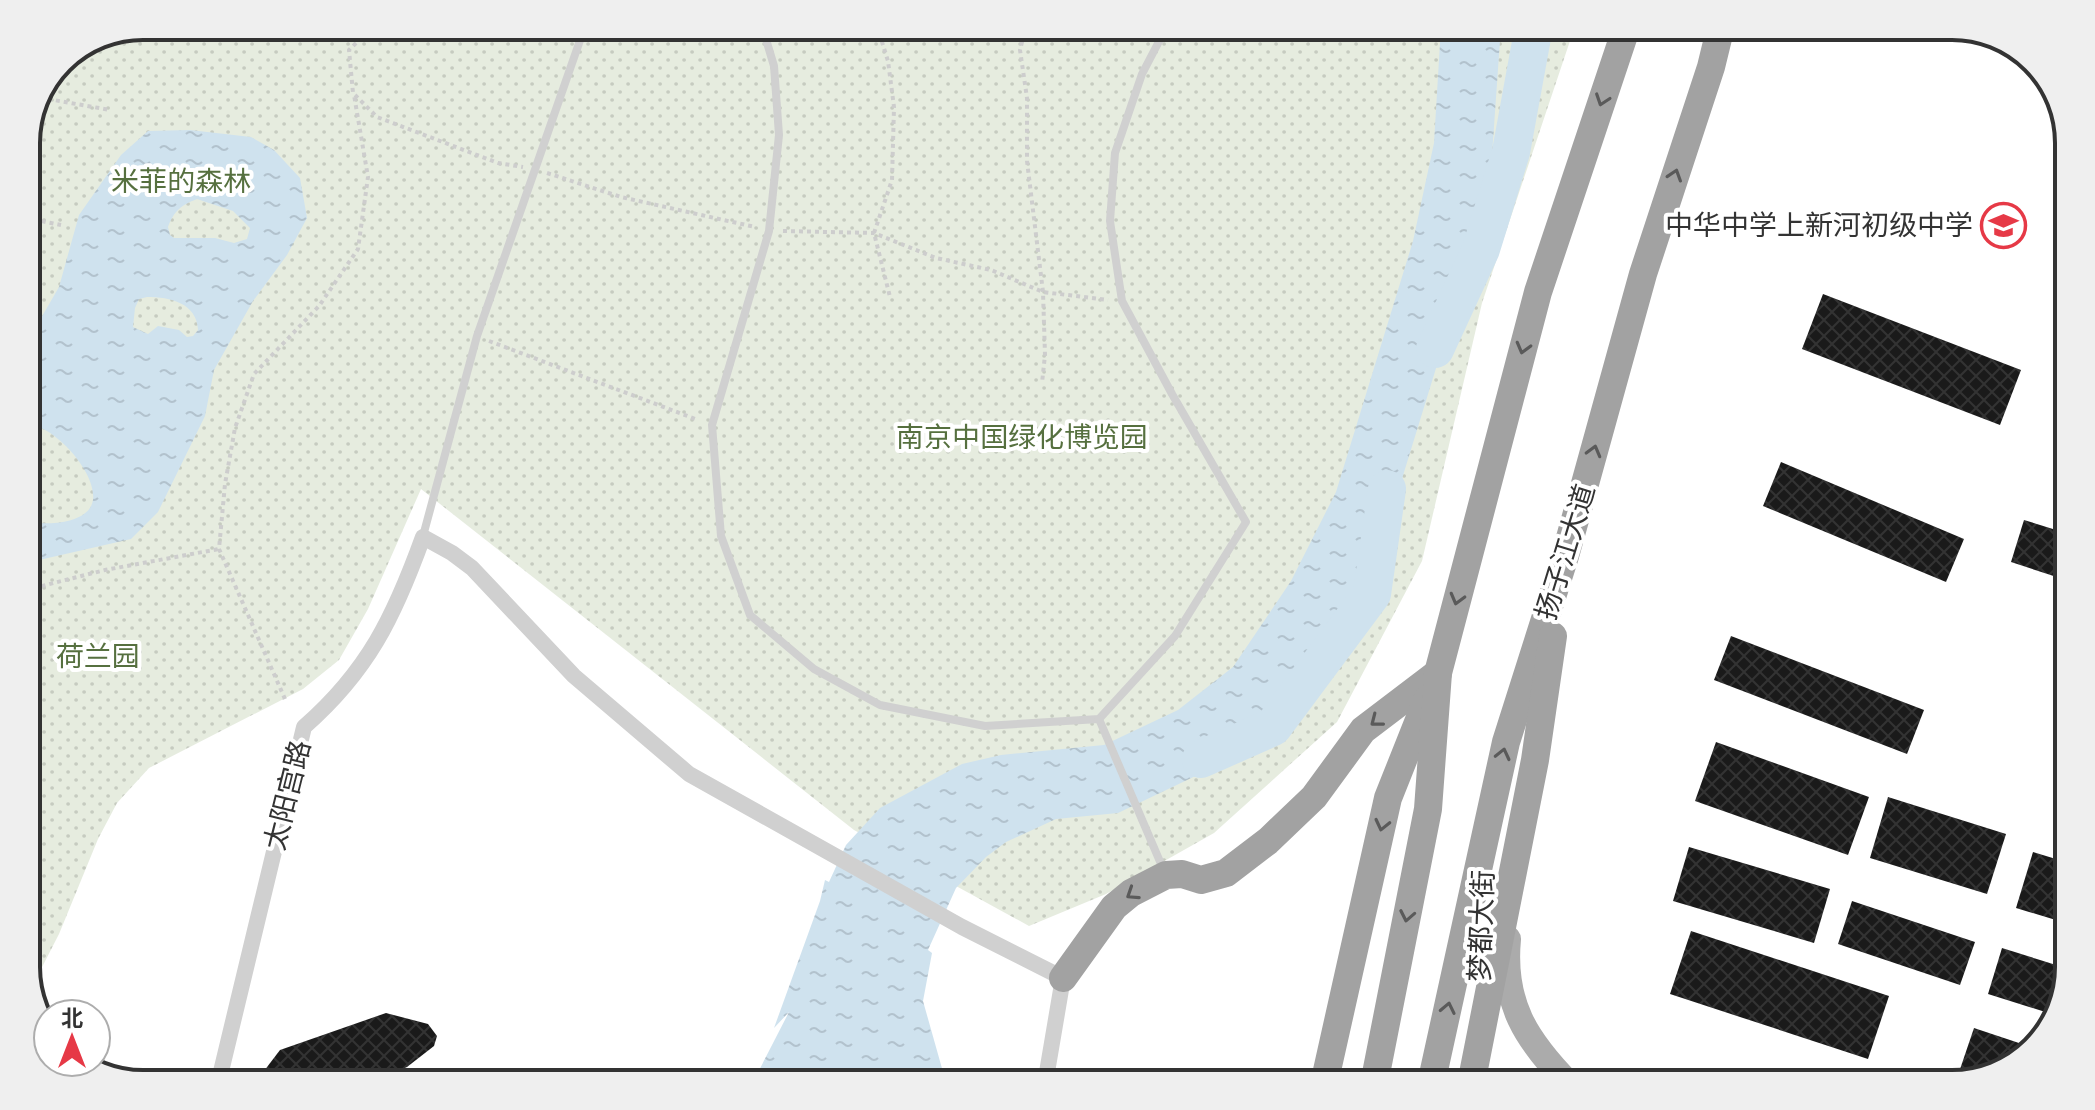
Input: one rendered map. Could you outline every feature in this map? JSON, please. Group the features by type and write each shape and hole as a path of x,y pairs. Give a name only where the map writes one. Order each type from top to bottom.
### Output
{"highway":[{"path":"1327,1070 1388,798 1438,673 1538,292 1622,40"},
{"name":"扬子江大道","path":"1434,1070 1506,742 1565,556 1643,274 1718,40"},
{"path":"1711,67 1725,40"},
{"path":"1474,1070 1535,760 1565,556"},
{"path":"1063,978 1114,907 1131,893 1166,875 1182,874 1201,880 1226,873 1268,841 1314,797 1363,730 1438,673"},
{"path":"1377,1070 1428,809 1438,673"}],"main road":[{"name":"梦都大街","path":"1516,847 1506,964 1511,1001 1540,1054 1555,1070"}],"street":[{"path":"423,537 472,568 574,676 689,774 962,927 1063,978 1047,1070"},
{"name":"太阳宫路","path":"221,1070 304,727 335,700 364,661 392,615 423,537"}],"lane":[{"path":"423,537 477,336 580,40"},
{"path":"766,40 774,66 779,135 769,231 712,425 721,536 750,615 814,669 880,705 985,726 1099,719 1175,636 1246,522 1122,301 1110,221 1115,153 1142,74 1160,40"},
{"path":"1099,719 1166,875"}],"path":[{"path":"285,699 219,549 235,428 254,374 319,306 358,249 368,177 353,93 349,50 359,40"},
{"path":"881,40 888,61 894,122 892,180 874,233 890,297"},
{"path":"1022,40 1020,50 1027,98 1027,161 1043,292 1045,355 1042,383"},
{"path":"353,93 377,117 498,163 534,169 621,197 769,231 874,233 936,258 991,270 1043,292 1122,301"},
{"path":"50,99 110,110"},
{"path":"40,221 61,225"},
{"path":"477,336 712,425"},
{"path":"40,586 105,570 219,549"}],"green space":[{"name":"南京中国绿化博览园","path":"143,40 1570,40 1482,303 1422,561 1337,722 1214,833 1106,894 1029,926 854,830 421,489 368,609 339,660 303,689 149,768 117,803 98,839 59,934 40,971 40,136 48,104 57,86 86,57 123,42"}],"water":[{"path":"1440,40 1500,40 1492,155 1469,261 1389,521 1340,620 1268,722 1206,771 1118,813 1056,819 1006,842 986,857 956,888 928,950 932,953 923,1001 942,1070 759,1070 789,1012 774,1028 825,880 829,882 846,845 880,808 962,764 1001,755 1104,745 1178,710 1233,667 1291,581 1336,492 1413,241 1434,143"},
{"path":"190,130 251,137 274,150 300,178 307,218 287,255 253,301 214,370 205,416 158,512 131,539 40,560 40,523 75,519 90,508 93,500 88,476 81,464 60,441 40,428 40,320 59,287 79,215 121,155 148,131","holes":["197,199 233,211 250,228 247,239 234,243 215,238 174,238 170,235 168,227 176,213 182,206","165,298 181,303 193,313 198,330 193,336 187,337 179,330 158,326 148,334 133,327 139,299"]}],"building":[{"path":"1823,294 2021,370 2000,425 1802,349"},
{"path":"1781,462 1964,539 1946,582 1763,506"},
{"path":"2024,520 2055,530 2055,576 2011,562"},
{"path":"1731,636 1924,710 1907,754 1714,680"},
{"path":"1716,742 1869,797 1848,855 1695,801"},
{"path":"1888,797 2006,834 1987,894 1870,858"},
{"path":"1689,847 1830,889 1814,943 1673,901"},
{"path":"2033,852 2055,859 2055,920 2016,908"},
{"path":"1852,901 1975,942 1960,985 1838,944"},
{"path":"1691,931 1889,996 1868,1059 1670,994"},
{"path":"2002,948 2055,965 2053,987 2045,1012 1988,994"},
{"path":"386,1013 428,1024 437,1036 434,1046 401,1070 265,1070 280,1050"},
{"path":"1974,1028 2020,1044 1991,1062 1960,1069"}],"waterway":[{"path":"1435,349 1481,249 1511,152 1531,40"},
{"path":"1201,759 1273,727 1372,594 1387,489"}],"place":[{"name":"中华中学上新河初级中学","path":"2004,225"}],"park label":[{"name":"米菲的森林","path":"181,181"},
{"name":"荷兰园","path":"98,656"}]}
